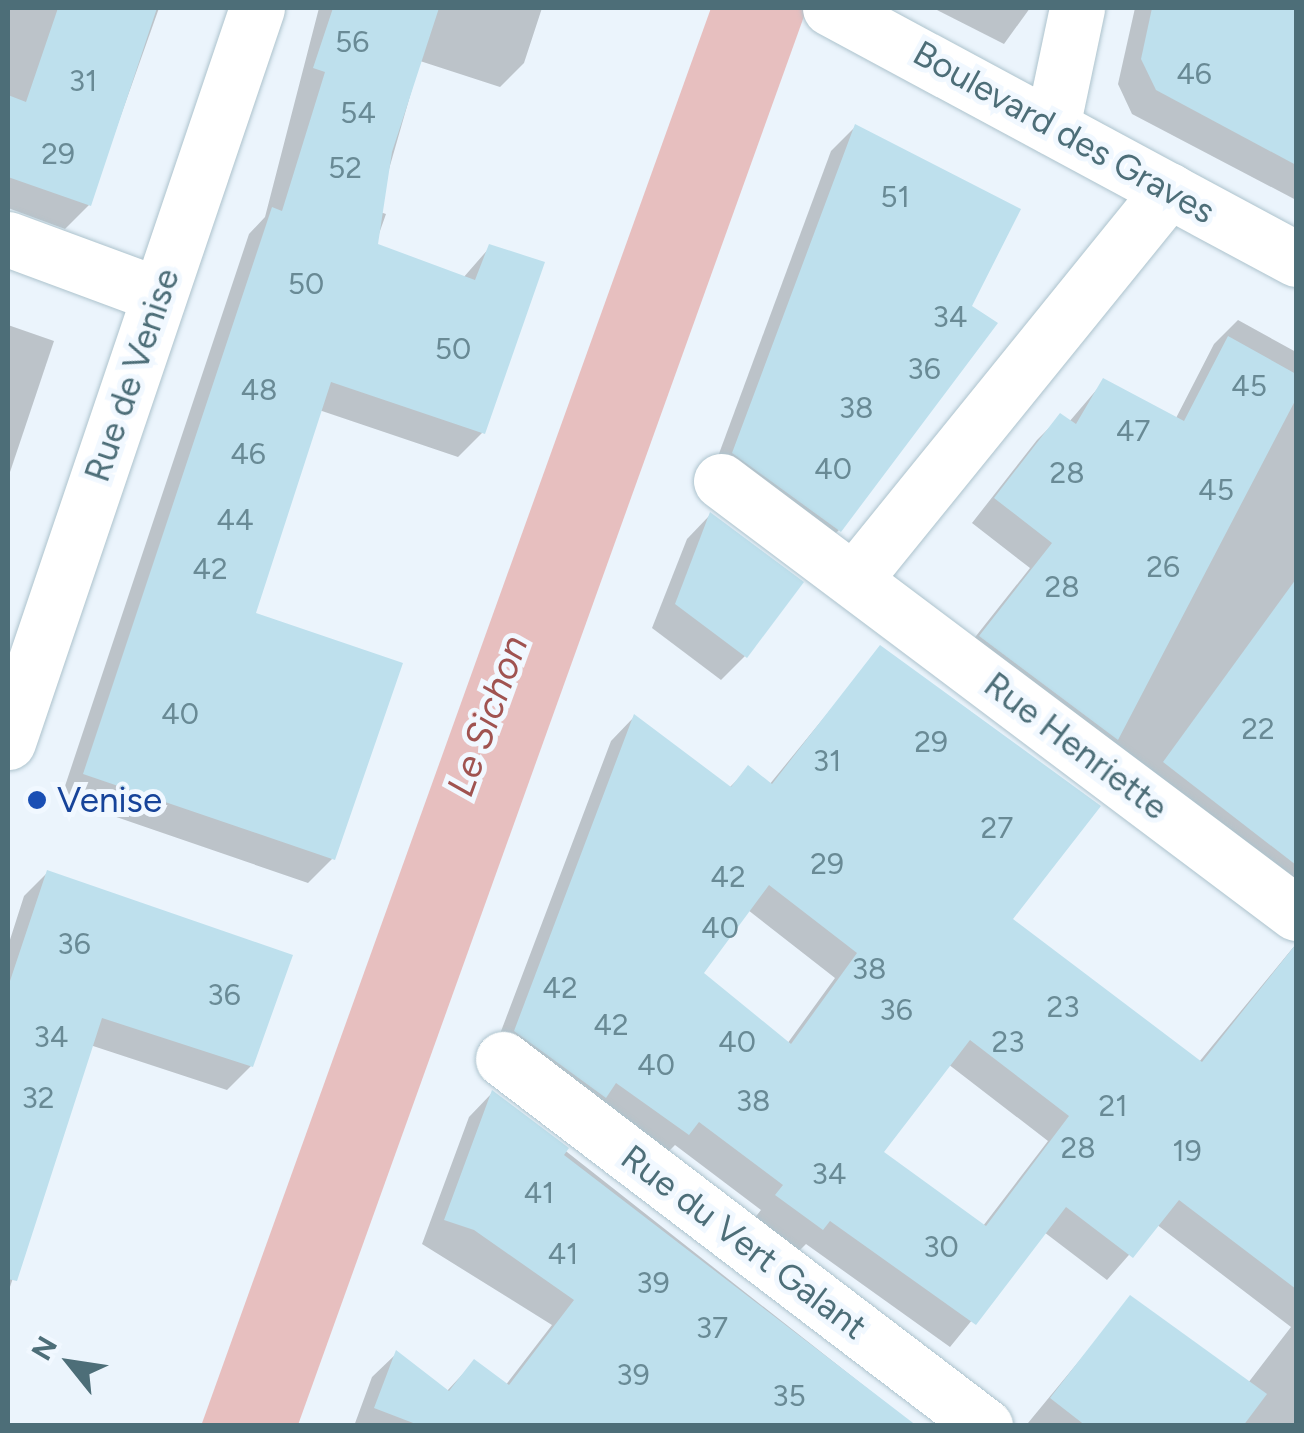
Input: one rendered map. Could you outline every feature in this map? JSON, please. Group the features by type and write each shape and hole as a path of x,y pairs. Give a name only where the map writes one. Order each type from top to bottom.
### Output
{"street":[{"name":"Rue de Venise","path":"8,742 257,8"},
{"name":"Boulevard des Graves","path":"830,8 1296,259"},
{"path":"1052,127 1077,8"},
{"path":"854,578 1170,190"},
{"path":"8,238 159,295"},
{"name":"Rue Henriette","path":"721,481 1296,913"},
{"name":"Rue du Vert Galant","path":"503,1059 985,1426"}],"water":[{"name":"Le Sichon","path":"711,8 807,8 298,1425 201,1426"}],"building":[{"path":"58,8 157,8 91,206 8,177 8,95 26,102"},
{"path":"333,8 439,8 392,152 378,244 475,280 489,244 545,262 485,434 331,382 256,613 403,663 335,860 83,774 272,207 282,211 325,72 313,68"},
{"path":"1152,8 1296,8 1296,165 1156,90 1141,59"},
{"path":"855,124 1021,209 972,306 998,323 841,532 732,453"},
{"path":"1228,336 1296,374 1296,399 1118,740 979,636 1052,543 994,498 1060,413 1076,424 1103,378 1184,421"},
{"path":"710,512 804,582 747,658 675,604"},
{"path":"1296,579 1296,865 1163,762"},
{"path":"880,645 1101,806 1013,919 1202,1062 1296,944 1296,1289 1179,1200 1133,1258 1066,1207 976,1325 830,1221 823,1230 775,1195 783,1185 699,1122 689,1135 616,1083 606,1098 514,1031 634,714 731,787 748,765 772,784","holes":["769,885 857,953 791,1044 704,973","970,1040 1069,1116 986,1226 884,1152"]},
{"path":"47,870 293,955 253,1067 102,1018 17,1281 8,1279 8,987"},
{"path":"492,1090 569,1148 564,1155 917,1426 421,1426 374,1408 396,1350 449,1391 474,1359 509,1385 574,1300 474,1230 444,1220"},
{"path":"1130,1295 1267,1394 1243,1426 1086,1426 1050,1398"}],"place":[{"name":"Venise","path":"37,800"}]}
